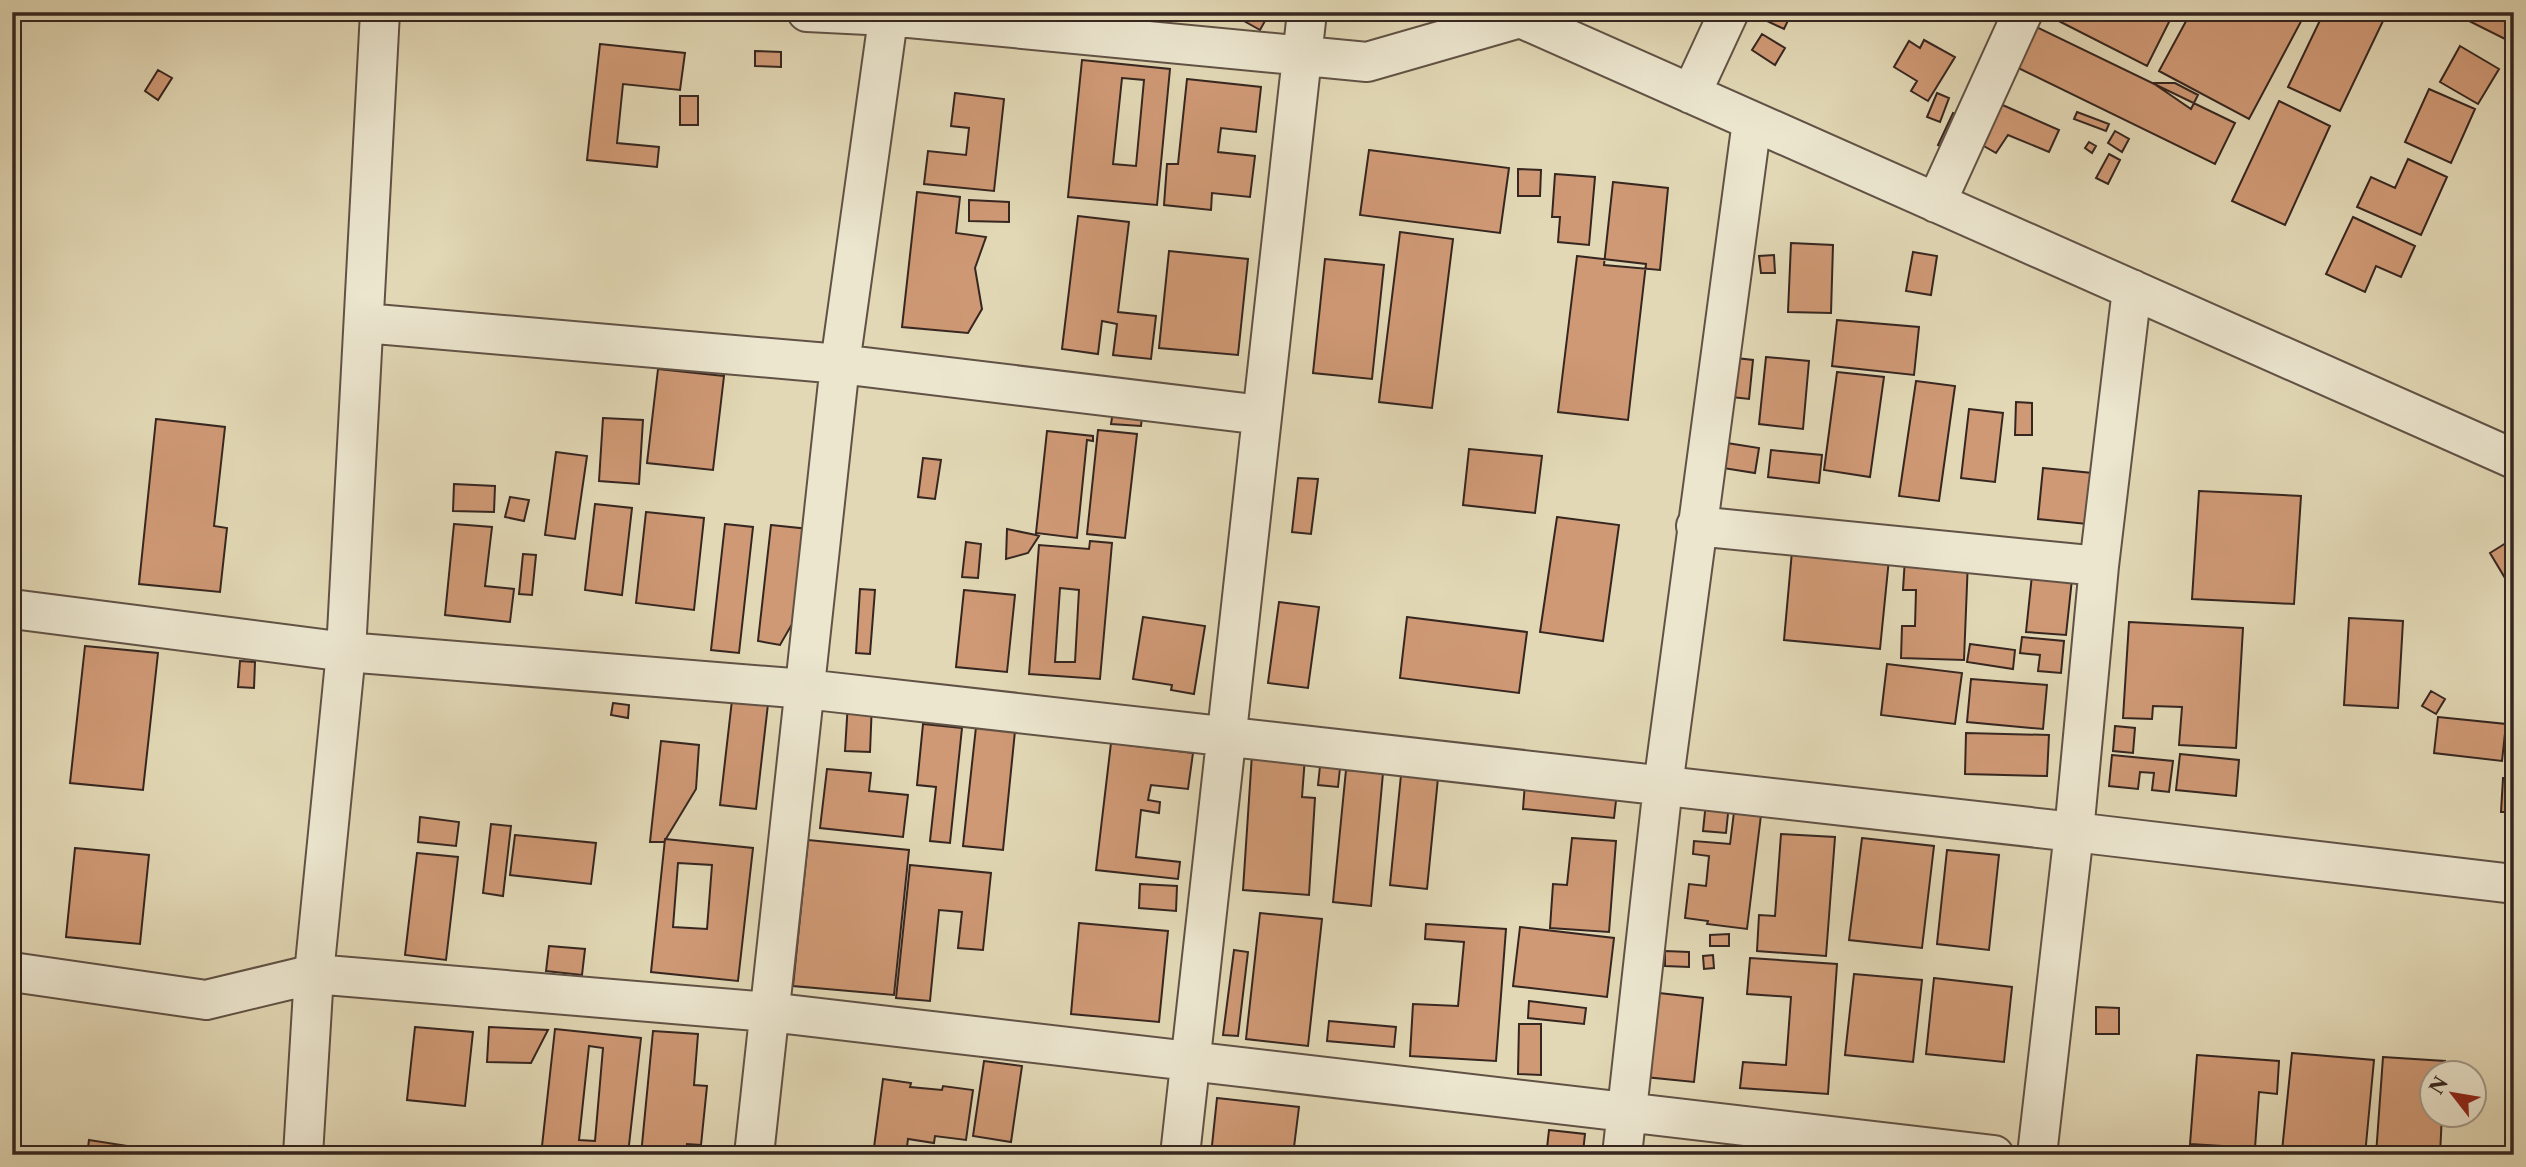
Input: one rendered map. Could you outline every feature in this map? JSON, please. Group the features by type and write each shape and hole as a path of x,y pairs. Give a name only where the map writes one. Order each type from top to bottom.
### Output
{"street":[{"path":"303,1155 314,974 346,652 380,12"},
{"path":"807,12 889,14 1367,62 1514,15 2514,459"},
{"path":"1180,1155 1307,12"},
{"path":"1690,94 1729,12"},
{"path":"1936,203 2023,12"},
{"path":"754,1155 840,365 889,14"},
{"path":"1622,1155 1663,786 1752,121"},
{"path":"2037,1155 2074,832 2099,566 2132,289"},
{"path":"364,323 840,365 1262,415"},
{"path":"1696,526 2099,566"},
{"path":"12,609 346,652 805,689 2514,884"},
{"path":"12,972 206,1000 314,974 769,1013 1994,1155"}],"building":[{"path":"1228,12 1270,12 1260,30"},
{"path":"1771,12 1792,12 1784,29 1767,21"},
{"path":"2041,12 2174,12 2147,66"},
{"path":"2191,12 2306,12 2249,119 2159,71"},
{"path":"2324,12 2363,12 2383,21 2340,111 2288,87"},
{"path":"2458,12 2514,12 2514,38 2511,42 2457,15"},
{"path":"2030,24 2235,123 2215,164 2010,64"},
{"path":"1762,34 1785,48 1775,65 1752,50"},
{"path":"1924,40 1955,57 1928,101 1911,91 1917,81 1894,67 1909,41 1920,48"},
{"path":"600,44 685,53 680,90 623,84 617,143 659,147 657,167 587,160"},
{"path":"2460,46 2499,69 2478,104 2440,82"},
{"path":"755,51 781,52 781,67 755,66"},
{"path":"1082,60 1170,69 1157,205 1068,197","holes":["1122,78 1144,80 1136,166 1113,164"]},
{"path":"158,70 172,78 158,100 145,91"},
{"path":"1187,79 1261,87 1256,132 1221,128 1218,152 1255,156 1250,197 1212,193 1211,210 1164,205 1167,164 1178,164"},
{"path":"2153,83 2175,83 2198,95 2191,109"},
{"path":"2429,89 2475,109 2451,163 2405,142"},
{"path":"955,93 1004,99 994,191 924,184 928,151 966,155 969,128 951,126"},
{"path":"1937,93 1949,98 1940,122 1927,117"},
{"path":"680,96 698,96 698,125 680,125"},
{"path":"2279,101 2330,126 2285,225 2232,201"},
{"path":"1998,103 2059,130 2049,152 2008,135 1996,153 1975,141"},
{"path":"2077,112 2109,124 2106,131 2074,119"},
{"path":"1953,113 1964,118 1948,150 1938,145"},
{"path":"2115,131 2129,139 2122,152 2108,143"},
{"path":"2089,142 2096,146 2092,153 2085,148"},
{"path":"1369,150 1509,168 1500,233 1360,215"},
{"path":"2109,154 2120,160 2108,184 2096,178"},
{"path":"2408,159 2447,177 2421,235 2357,207 2371,177 2395,188"},
{"path":"1518,169 1541,170 1540,196 1518,196"},
{"path":"1555,174 1595,177 1589,245 1558,242 1560,217 1552,217"},
{"path":"1613,182 1668,188 1660,270 1604,265"},
{"path":"917,192 960,197 956,233 986,237 975,268 982,309 968,333 902,327"},
{"path":"969,200 1009,202 1009,222 969,221"},
{"path":"1078,216 1129,222 1118,312 1156,316 1151,359 1113,355 1117,324 1102,321 1098,354 1062,349"},
{"path":"2353,217 2415,246 2401,277 2376,266 2365,292 2326,274"},
{"path":"1400,232 1453,239 1432,408 1379,402"},
{"path":"1791,243 1833,245 1831,313 1788,312"},
{"path":"1169,251 1248,259 1238,355 1159,348"},
{"path":"1913,252 1937,256 1931,295 1906,291"},
{"path":"1774,255 1775,273 1761,273 1759,256"},
{"path":"1577,256 1646,264 1628,420 1558,412"},
{"path":"1325,259 1384,265 1372,379 1313,373"},
{"path":"1837,320 1919,327 1914,375 1832,366"},
{"path":"1727,357 1753,360 1749,399 1723,396"},
{"path":"1766,357 1809,361 1803,429 1759,424"},
{"path":"658,369 724,376 713,470 647,463"},
{"path":"1837,372 1884,377 1870,477 1824,470"},
{"path":"1916,381 1955,386 1939,501 1899,496"},
{"path":"2016,402 2032,403 2032,435 2015,435"},
{"path":"1114,405 1143,407 1141,426 1111,424"},
{"path":"1969,409 2003,413 1995,482 1961,478"},
{"path":"603,418 643,420 639,484 599,481"},
{"path":"156,419 225,427 214,526 227,528 220,592 139,584"},
{"path":"1098,430 1137,434 1125,538 1087,534"},
{"path":"1047,431 1093,436 1093,441 1087,440 1077,538 1036,533"},
{"path":"1727,443 1759,448 1755,473 1723,468"},
{"path":"1469,449 1542,456 1535,513 1463,505"},
{"path":"1771,450 1822,455 1819,483 1768,477"},
{"path":"556,452 587,456 575,539 545,535"},
{"path":"923,458 941,460 935,499 918,497"},
{"path":"2043,468 2102,474 2097,525 2038,519"},
{"path":"1298,478 1318,479 1311,534 1292,532"},
{"path":"454,484 495,486 494,512 453,511"},
{"path":"2199,491 2301,496 2294,604 2192,599"},
{"path":"510,497 529,500 524,521 505,517"},
{"path":"595,504 632,508 622,595 585,590"},
{"path":"646,512 704,518 694,610 636,603"},
{"path":"1557,517 1619,525 1603,641 1540,632"},
{"path":"454,524 492,527 485,586 514,589 510,622 445,615"},
{"path":"725,524 753,527 739,653 711,650"},
{"path":"771,525 809,529 799,612 780,645 758,641"},
{"path":"1007,529 1039,536 1028,553 1006,559"},
{"path":"2514,538 2514,586 2511,588 2490,553"},
{"path":"1793,540 1890,549 1880,649 1784,640"},
{"path":"1090,541 1112,543 1100,679 1029,674 1039,545 1089,549","holes":["1060,588 1079,590 1075,662 1055,662"]},
{"path":"966,542 981,544 978,578 962,577"},
{"path":"523,554 536,555 532,595 519,594"},
{"path":"1905,558 1968,560 1964,660 1901,658 1902,626 1915,626 1916,590 1903,590"},
{"path":"2032,575 2072,579 2066,635 2026,632"},
{"path":"860,589 875,590 870,654 856,653"},
{"path":"964,590 1015,595 1007,672 956,667"},
{"path":"1279,602 1319,607 1308,688 1268,683"},
{"path":"1143,617 1205,626 1194,694 1171,690 1172,685 1133,679"},
{"path":"1407,617 1527,632 1519,693 1400,678"},
{"path":"2349,618 2403,621 2398,708 2344,705"},
{"path":"2129,622 2243,628 2236,748 2179,745 2182,707 2153,706 2152,719 2123,718"},
{"path":"2022,637 2064,641 2061,673 2038,671 2040,655 2020,653"},
{"path":"1970,644 2015,650 2013,669 1967,662"},
{"path":"85,646 158,653 143,790 70,783"},
{"path":"240,661 255,662 254,688 238,687"},
{"path":"1887,664 1962,673 1955,724 1881,715"},
{"path":"1971,679 2047,685 2043,729 1967,722"},
{"path":"2431,691 2445,699 2436,714 2422,706"},
{"path":"732,700 768,704 756,809 720,805"},
{"path":"848,702 872,703 870,752 845,751"},
{"path":"613,703 629,705 628,718 611,715"},
{"path":"2438,717 2506,724 2502,761 2434,753"},
{"path":"923,724 962,728 950,843 930,841 936,787 917,785"},
{"path":"2115,726 2135,728 2133,753 2113,751"},
{"path":"976,727 1015,731 1003,850 963,846"},
{"path":"1966,733 2049,735 2047,776 1965,774"},
{"path":"661,741 699,745 696,789 664,842 650,842"},
{"path":"1111,743 1193,753 1188,789 1151,785 1148,800 1160,802 1159,813 1141,810 1136,857 1180,862 1178,879 1096,870"},
{"path":"1252,754 1305,757 1302,797 1315,798 1309,895 1243,890"},
{"path":"2180,754 2239,760 2236,796 2176,790"},
{"path":"2112,755 2173,761 2169,792 2152,790 2154,773 2140,772 2138,789 2109,786"},
{"path":"1320,766 1340,768 1338,787 1318,785"},
{"path":"827,769 871,773 869,791 908,795 903,837 820,828"},
{"path":"1346,770 1383,773 1371,906 1333,902"},
{"path":"1401,775 1438,778 1427,889 1390,885"},
{"path":"2503,778 2514,779 2514,812 2501,812"},
{"path":"1525,783 1617,792 1614,818 1523,809"},
{"path":"1706,802 1729,804 1726,833 1703,831"},
{"path":"1734,812 1761,815 1747,929 1685,918 1689,884 1706,886 1709,856 1693,854 1694,841 1730,844"},
{"path":"420,817 459,822 456,846 418,842"},
{"path":"491,824 511,826 503,896 483,893"},
{"path":"1781,834 1835,837 1826,956 1757,951 1759,915 1775,916"},
{"path":"515,835 596,843 591,884 510,875"},
{"path":"1572,838 1616,841 1609,932 1550,928 1553,884 1567,885"},
{"path":"1862,838 1934,846 1922,948 1849,940"},
{"path":"665,839 753,848 738,981 651,972","holes":["678,863 712,865 707,929 673,927"]},
{"path":"808,840 909,850 894,995 793,986"},
{"path":"75,848 149,855 140,944 66,937"},
{"path":"1947,850 1999,855 1989,950 1937,944"},
{"path":"417,853 458,857 446,960 405,955"},
{"path":"910,865 991,873 983,950 958,948 962,912 939,910 930,1001 896,998"},
{"path":"1140,884 1177,886 1176,911 1139,908"},
{"path":"1260,913 1322,919 1308,1046 1246,1039"},
{"path":"1079,923 1168,931 1159,1022 1071,1014"},
{"path":"1426,924 1506,929 1496,1061 1410,1056 1413,1004 1458,1006 1464,942 1425,939"},
{"path":"1520,927 1614,938 1607,997 1513,986"},
{"path":"1729,934 1729,946 1710,946 1710,935"},
{"path":"549,946 585,949 582,975 546,971"},
{"path":"1234,950 1248,952 1238,1036 1223,1035"},
{"path":"1665,951 1689,952 1689,967 1665,966"},
{"path":"1713,955 1714,968 1704,969 1703,956"},
{"path":"1750,958 1837,964 1828,1094 1740,1088 1743,1062 1786,1065 1791,997 1747,994"},
{"path":"1854,974 1922,980 1913,1062 1845,1055"},
{"path":"1934,978 2012,987 2004,1062 1926,1054"},
{"path":"1659,993 1703,998 1694,1082 1645,1077"},
{"path":"1529,1001 1586,1008 1584,1024 1528,1018"},
{"path":"2096,1007 2119,1008 2119,1034 2096,1034"},
{"path":"1329,1021 1396,1027 1394,1047 1327,1041"},
{"path":"1519,1024 1541,1024 1541,1075 1518,1074"},
{"path":"415,1027 473,1032 465,1106 407,1100"},
{"path":"489,1027 548,1030 531,1063 487,1062"},
{"path":"555,1029 641,1038 628,1154 542,1146","holes":["589,1046 603,1048 595,1141 579,1140"]},
{"path":"653,1031 698,1034 694,1085 707,1086 701,1145 687,1144 686,1155 641,1155"},
{"path":"2292,1053 2374,1060 2365,1155 2282,1151"},
{"path":"2197,1055 2279,1061 2277,1094 2259,1092 2255,1148 2190,1144"},
{"path":"2383,1057 2418,1059 2418,1128 2441,1128 2440,1155 2376,1155"},
{"path":"984,1061 1022,1066 1011,1142 973,1136"},
{"path":"883,1079 911,1083 910,1087 942,1090 943,1086 973,1090 966,1140 935,1136 934,1143 908,1139 906,1155 873,1155"},
{"path":"1217,1098 1299,1107 1293,1155 1211,1155"},
{"path":"1549,1130 1585,1134 1583,1152 1547,1148"},
{"path":"89,1140 147,1149 146,1155 87,1155"}]}
